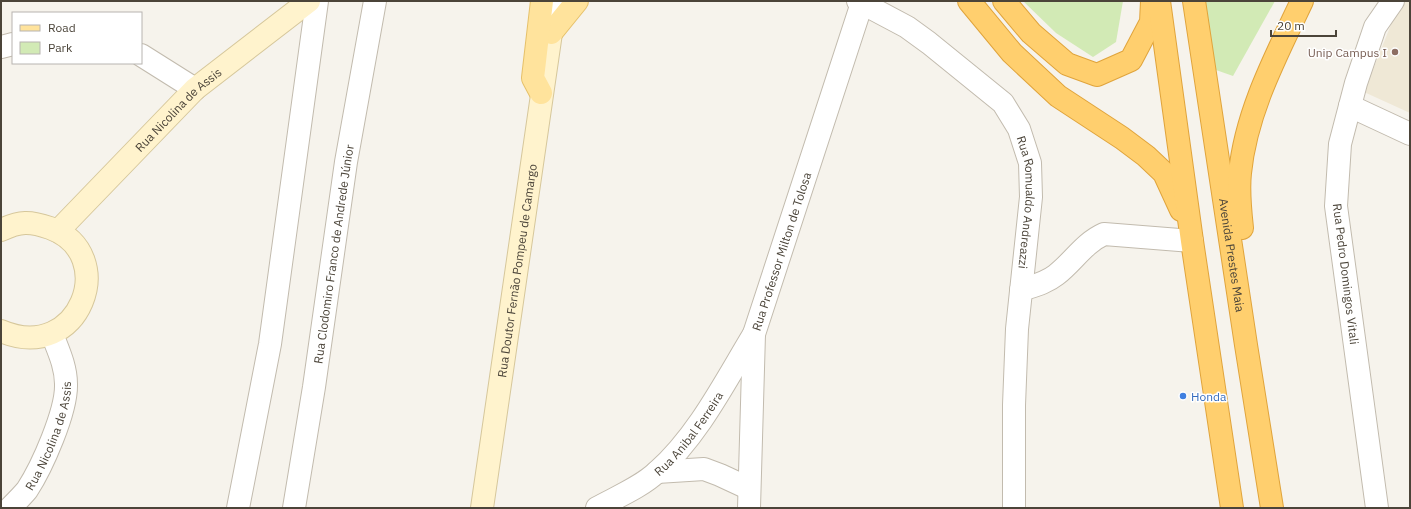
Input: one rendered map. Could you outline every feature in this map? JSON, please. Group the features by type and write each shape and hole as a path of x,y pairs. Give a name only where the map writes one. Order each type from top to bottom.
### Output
{"highway":[{"path":"968,1 1012,53 1058,96 1122,138 1146,156 1164,173 1178,202 1192,239"},
{"path":"1004,1 1031,33 1067,64 1097,75 1131,60 1151,22 1152,1"},
{"path":"1159,1 1192,239 1232,508"},
{"name":"Avenida Prestes Maia","path":"1194,1 1272,508"},
{"path":"1246,345 1247,279 1240,203 1240,174 1246,136 1260,93 1302,1"}],"main road":[{"path":"541,93 533,78 542,1"},
{"path":"550,33 571,2"}],"street":[{"name":"Rua Nicolina de Assis","path":"58,231 195,89 309,1"},
{"path":"238,508 270,344 317,1"},
{"name":"Rua Clodomiro Franco de Andrede Júnior","path":"294,508 314,387 346,162 375,1"},
{"name":"Rua Pedro Domingos Vitali","path":"1377,508 1336,206 1340,144 1350,106 1375,27 1392,1"},
{"name":"Rua Romualdo Andreazzi","path":"860,2 907,27 954,62 1003,103 1019,129 1030,163 1031,197 1017,329 1014,405 1014,508"},
{"name":"Rua Professor Milton de Tolosa","path":"749,498 754,334 860,2"},
{"name":"Rua Doutor Fernão Pompeu de Camargo","path":"482,508 550,33"},
{"path":"1,47 12,44"},
{"path":"142,56 195,89"},
{"path":"1350,106 1410,134"},
{"path":"1,230 15,224 35,222 58,231 69,238 81,253 87,271 86,290 80,308 68,323 52,334 34,338 14,337 1,331"},
{"path":"1021,290 1042,283 1056,275 1094,239 1104,234 1192,239"},
{"name":"Rua Nicolina de Assis","path":"10,508 26,491 45,455 59,418 66,385 64,365 52,334"},
{"name":"Rua Anibal Ferreira","path":"597,508 657,472 688,437 717,396 754,334"},
{"path":"657,472 704,469 720,474 749,498"}],"shaded area":[{"name":"Unip Campus I","path":"1405,1 1410,1 1410,113 1364,92 1396,12"}],"green space":[{"path":"1023,1 1123,1 1116,42 1093,57 1056,33"},
{"path":"1205,1 1275,1 1233,76 1216,70"}],"place":[{"name":"Unip Campus I","path":"1395,52"},
{"name":"Honda","path":"1183,396"}]}
